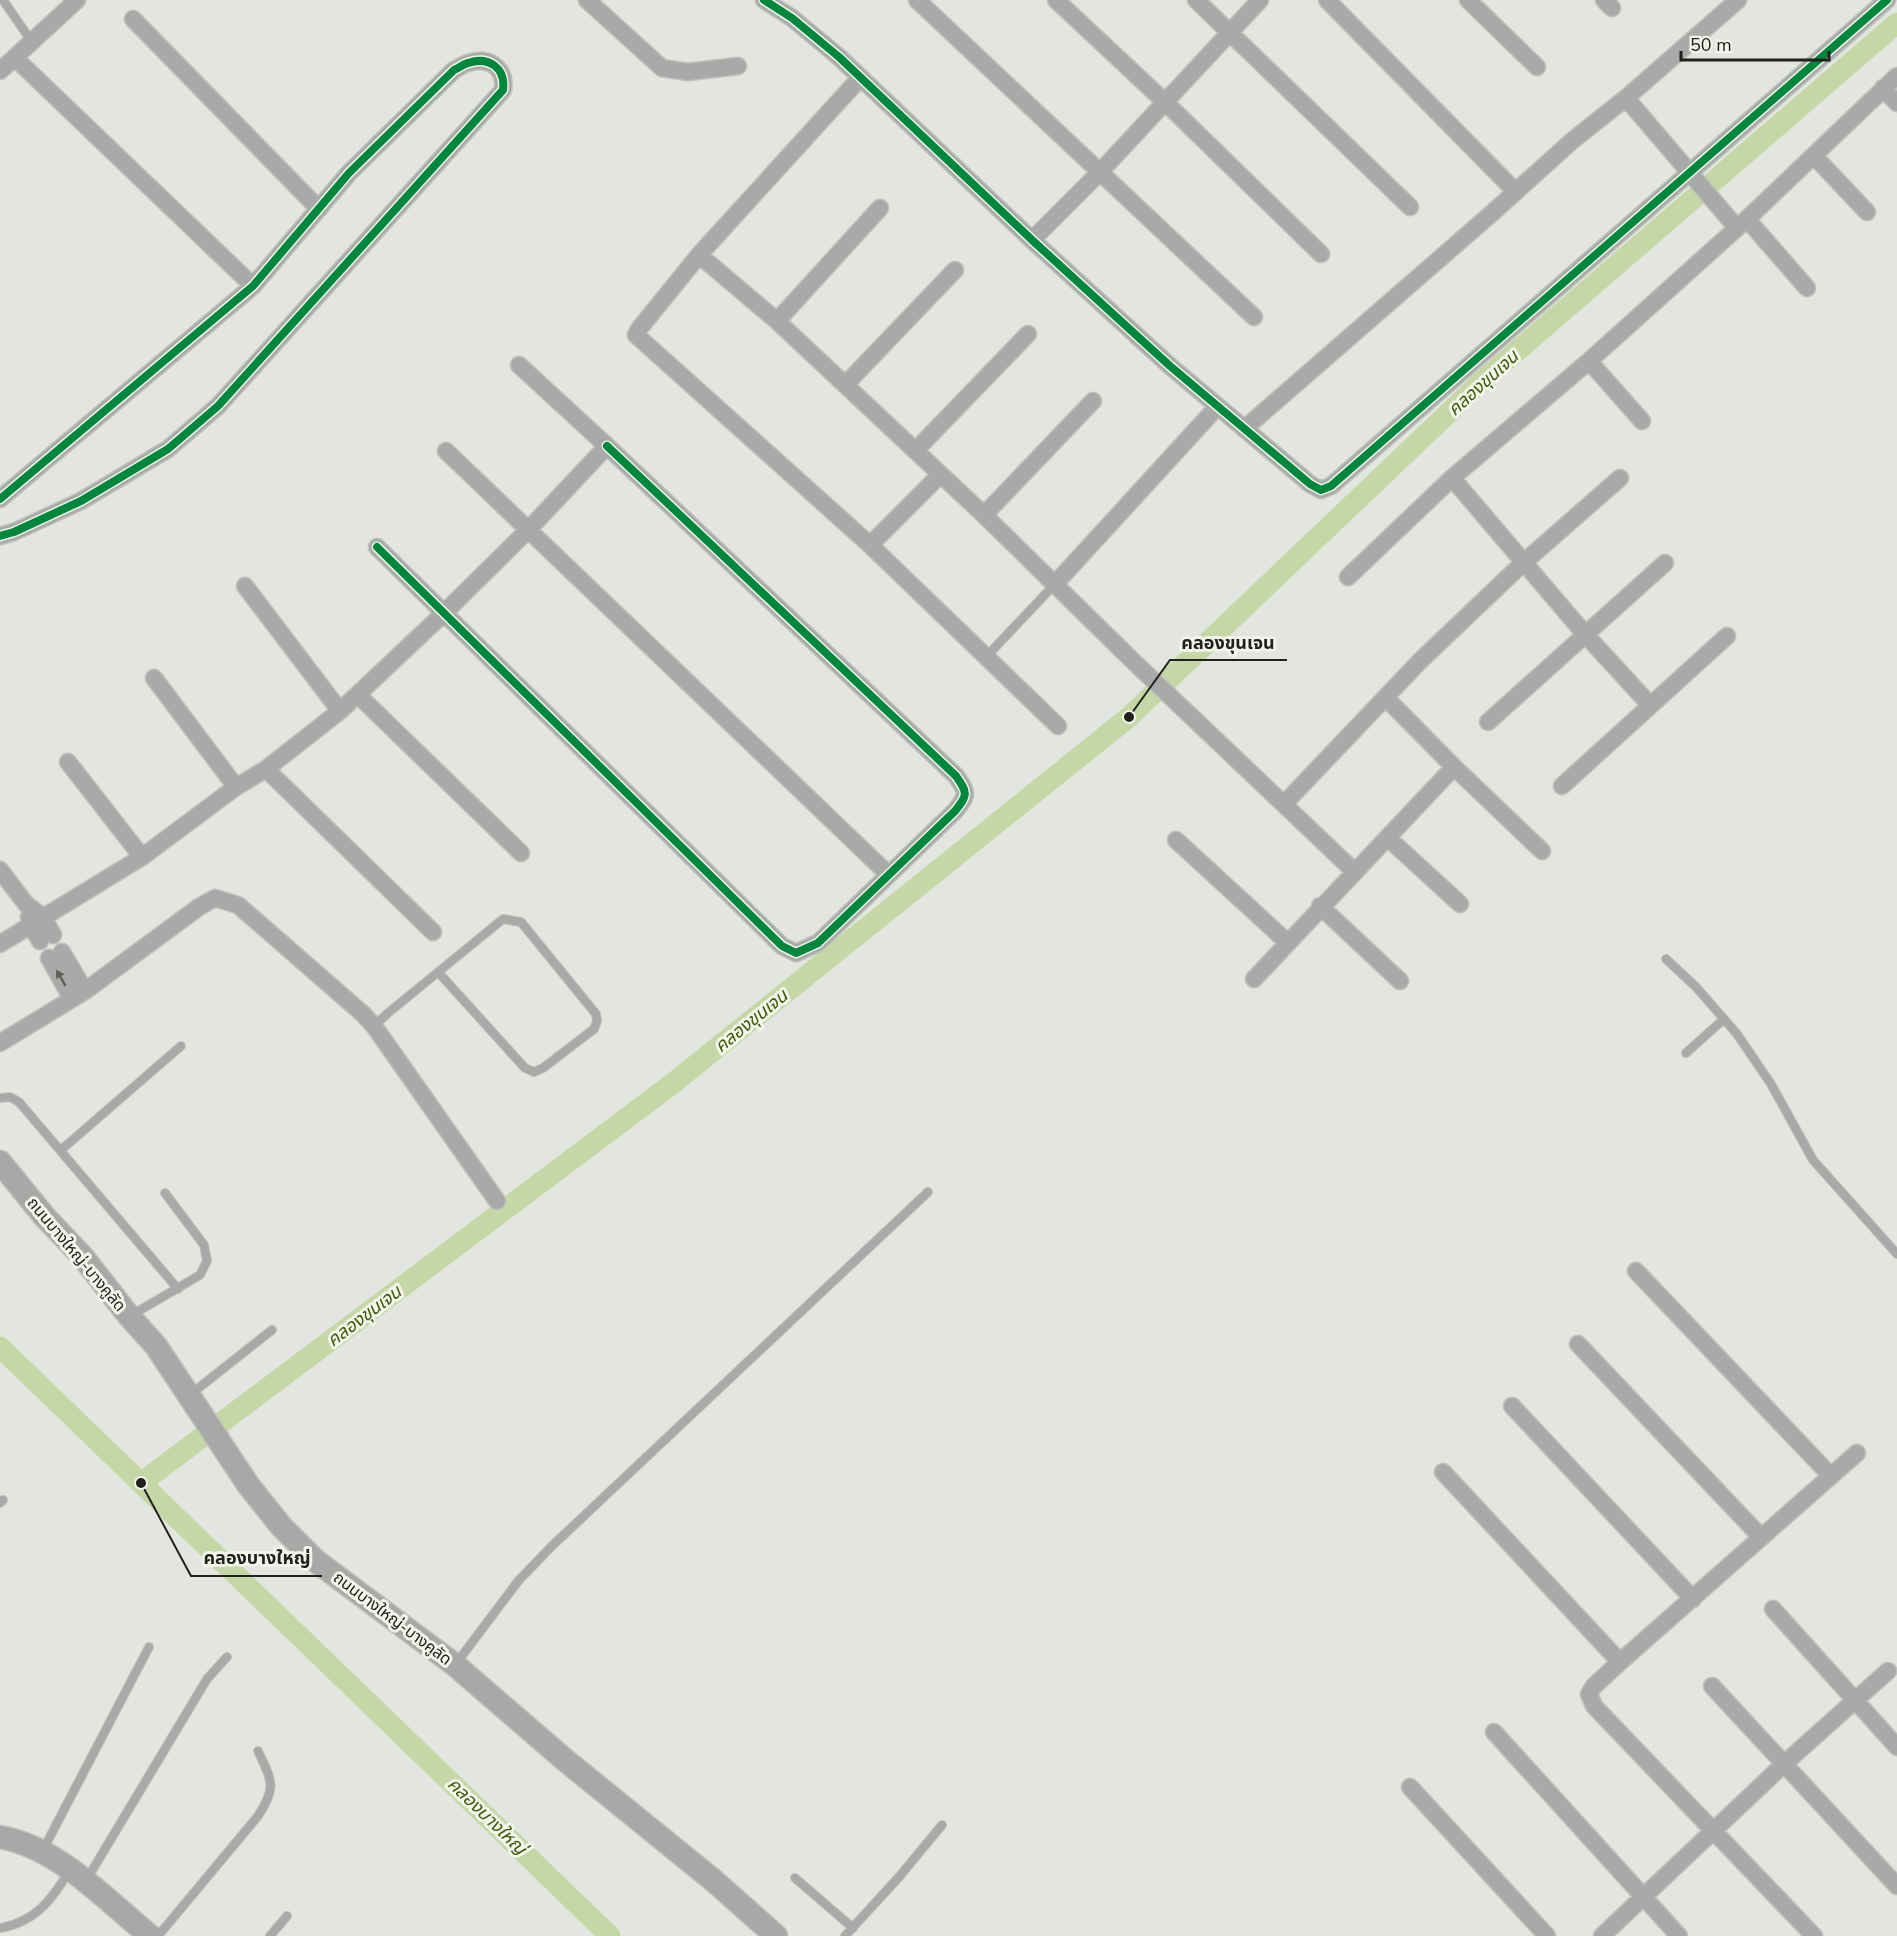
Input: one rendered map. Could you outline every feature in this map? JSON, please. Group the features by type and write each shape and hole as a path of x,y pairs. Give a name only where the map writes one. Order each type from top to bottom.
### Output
{"street":[{"path":"0,71 77,0"},
{"path":"587,0 662,68 688,72 738,66"},
{"path":"764,0 800,25 860,78 1032,240 1217,407 1310,484 1321,490 1331,486 1622,232 1692,175 1887,0"},
{"path":"917,0 1254,317"},
{"path":"1056,0 1321,254"},
{"path":"1196,0 1410,207"},
{"path":"1032,240 1166,103 1260,0"},
{"path":"1328,0 1516,192"},
{"path":"1468,0 1538,67"},
{"path":"1245,429 1573,140 1626,98 1738,0"},
{"path":"133,18 319,209"},
{"path":"15,58 253,286"},
{"path":"0,499 253,286 349,173 454,70 468,63 485,61 498,68 504,80 502,90 218,406 168,449 120,478 81,501 14,532 0,536"},
{"path":"1348,577 1452,478 1742,224 1897,76"},
{"path":"860,78 699,255 636,335 870,545 1058,726"},
{"path":"1883,88 1897,103"},
{"path":"1626,98 1723,212 1742,224 1807,288"},
{"path":"1814,156 1867,212"},
{"path":"777,321 880,208"},
{"path":"699,255 777,321 1355,872"},
{"path":"844,385 955,270"},
{"path":"915,451 1028,334"},
{"path":"1588,361 1642,421"},
{"path":"377,547 782,946 796,953 818,943 965,799 966,790 956,776 519,365"},
{"path":"984,516 1093,401"},
{"path":"1055,584 1217,407"},
{"path":"0,944 142,857 236,787 266,769 340,711 443,614 607,446"},
{"path":"446,451 888,874"},
{"path":"870,545 940,475"},
{"path":"1452,478 1584,633 1650,705"},
{"path":"1284,804 1420,661 1523,563 1620,478"},
{"path":"1488,722 1665,562"},
{"path":"245,586 340,711"},
{"path":"1562,786 1727,636"},
{"path":"154,678 236,787"},
{"path":"358,695 520,853"},
{"path":"1386,698 1542,851"},
{"path":"68,762 142,857"},
{"path":"1254,978 1454,767"},
{"path":"266,769 433,932"},
{"path":"1388,838 1460,904"},
{"path":"1176,840 1287,942"},
{"path":"0,870 26,904 46,938"},
{"path":"0,1044 79,995 199,907 215,898 238,905 374,1026 497,1201"},
{"path":"1320,906 1400,981"},
{"path":"56,955 79,995"},
{"name":"ถนนบางใหญ่-บางคูลัด","path":"0,1162 156,1346 249,1486 281,1526 316,1561 454,1665 565,1760 713,1880 776,1936"},
{"path":"1636,1271 1831,1476"},
{"path":"1578,1344 1761,1537"},
{"path":"1512,1406 1693,1599"},
{"path":"1814,1936 1594,1706 1589,1694 1594,1686 1620,1662 1857,1453"},
{"path":"1443,1472 1620,1662"},
{"path":"1773,1610 1897,1747"},
{"path":"1602,1936 1784,1764 1888,1671"},
{"path":"1712,1686 1897,1886"},
{"path":"1494,1732 1679,1936"},
{"path":"1410,1787 1547,1936"},
{"path":"0,1837 43,1850 150,1936"}],"lane":[{"path":"3,0 32,42"},
{"path":"986,657 1055,584"},
{"path":"374,1026 438,972 503,919 521,922 596,1014 597,1021 594,1029 543,1068 534,1072 525,1068 438,972"},
{"path":"1666,959 1696,987 1737,1034 1771,1084 1813,1160 1897,1254"},
{"path":"1686,1053 1724,1019"},
{"path":"61,1150 181,1046"},
{"path":"0,1098 10,1097 19,1102 178,1289"},
{"path":"454,1665 519,1580 553,1545 928,1192"},
{"path":"129,1316 200,1275 207,1261 204,1245 165,1193"},
{"path":"193,1403 272,1330"},
{"path":"43,1850 149,1647"},
{"path":"0,1928 27,1920 78,1876 207,1679 227,1657"},
{"path":"158,1936 258,1816 270,1797 270,1777 258,1751"},
{"path":"845,1936 899,1878 942,1825"},
{"path":"795,1878 853,1928"},
{"path":"270,1936 287,1916"}],"waterway":[{"name":"คลองขุนเจน","path":"141,1483 672,1084 1129,717 1482,381 1897,23"},
{"name":"คลองบางใหญ่","path":"0,1347 610,1936"}],"cycle path":[{"path":"764,0 792,18 839,57 1032,240 1170,366 1310,484 1321,490 1331,486 1887,0"},
{"path":"0,499 253,286 349,173 454,70 476,61 489,63 499,70 503,90 218,406 168,449 81,501 14,532 0,536"},
{"path":"377,547 782,946 796,953 818,943 955,811 965,794 963,786 956,776 607,446"}],"place":[{"name":"คลองขุนเจน","path":"1129,717"},
{"name":"คลองบางใหญ่","path":"141,1483"}]}
